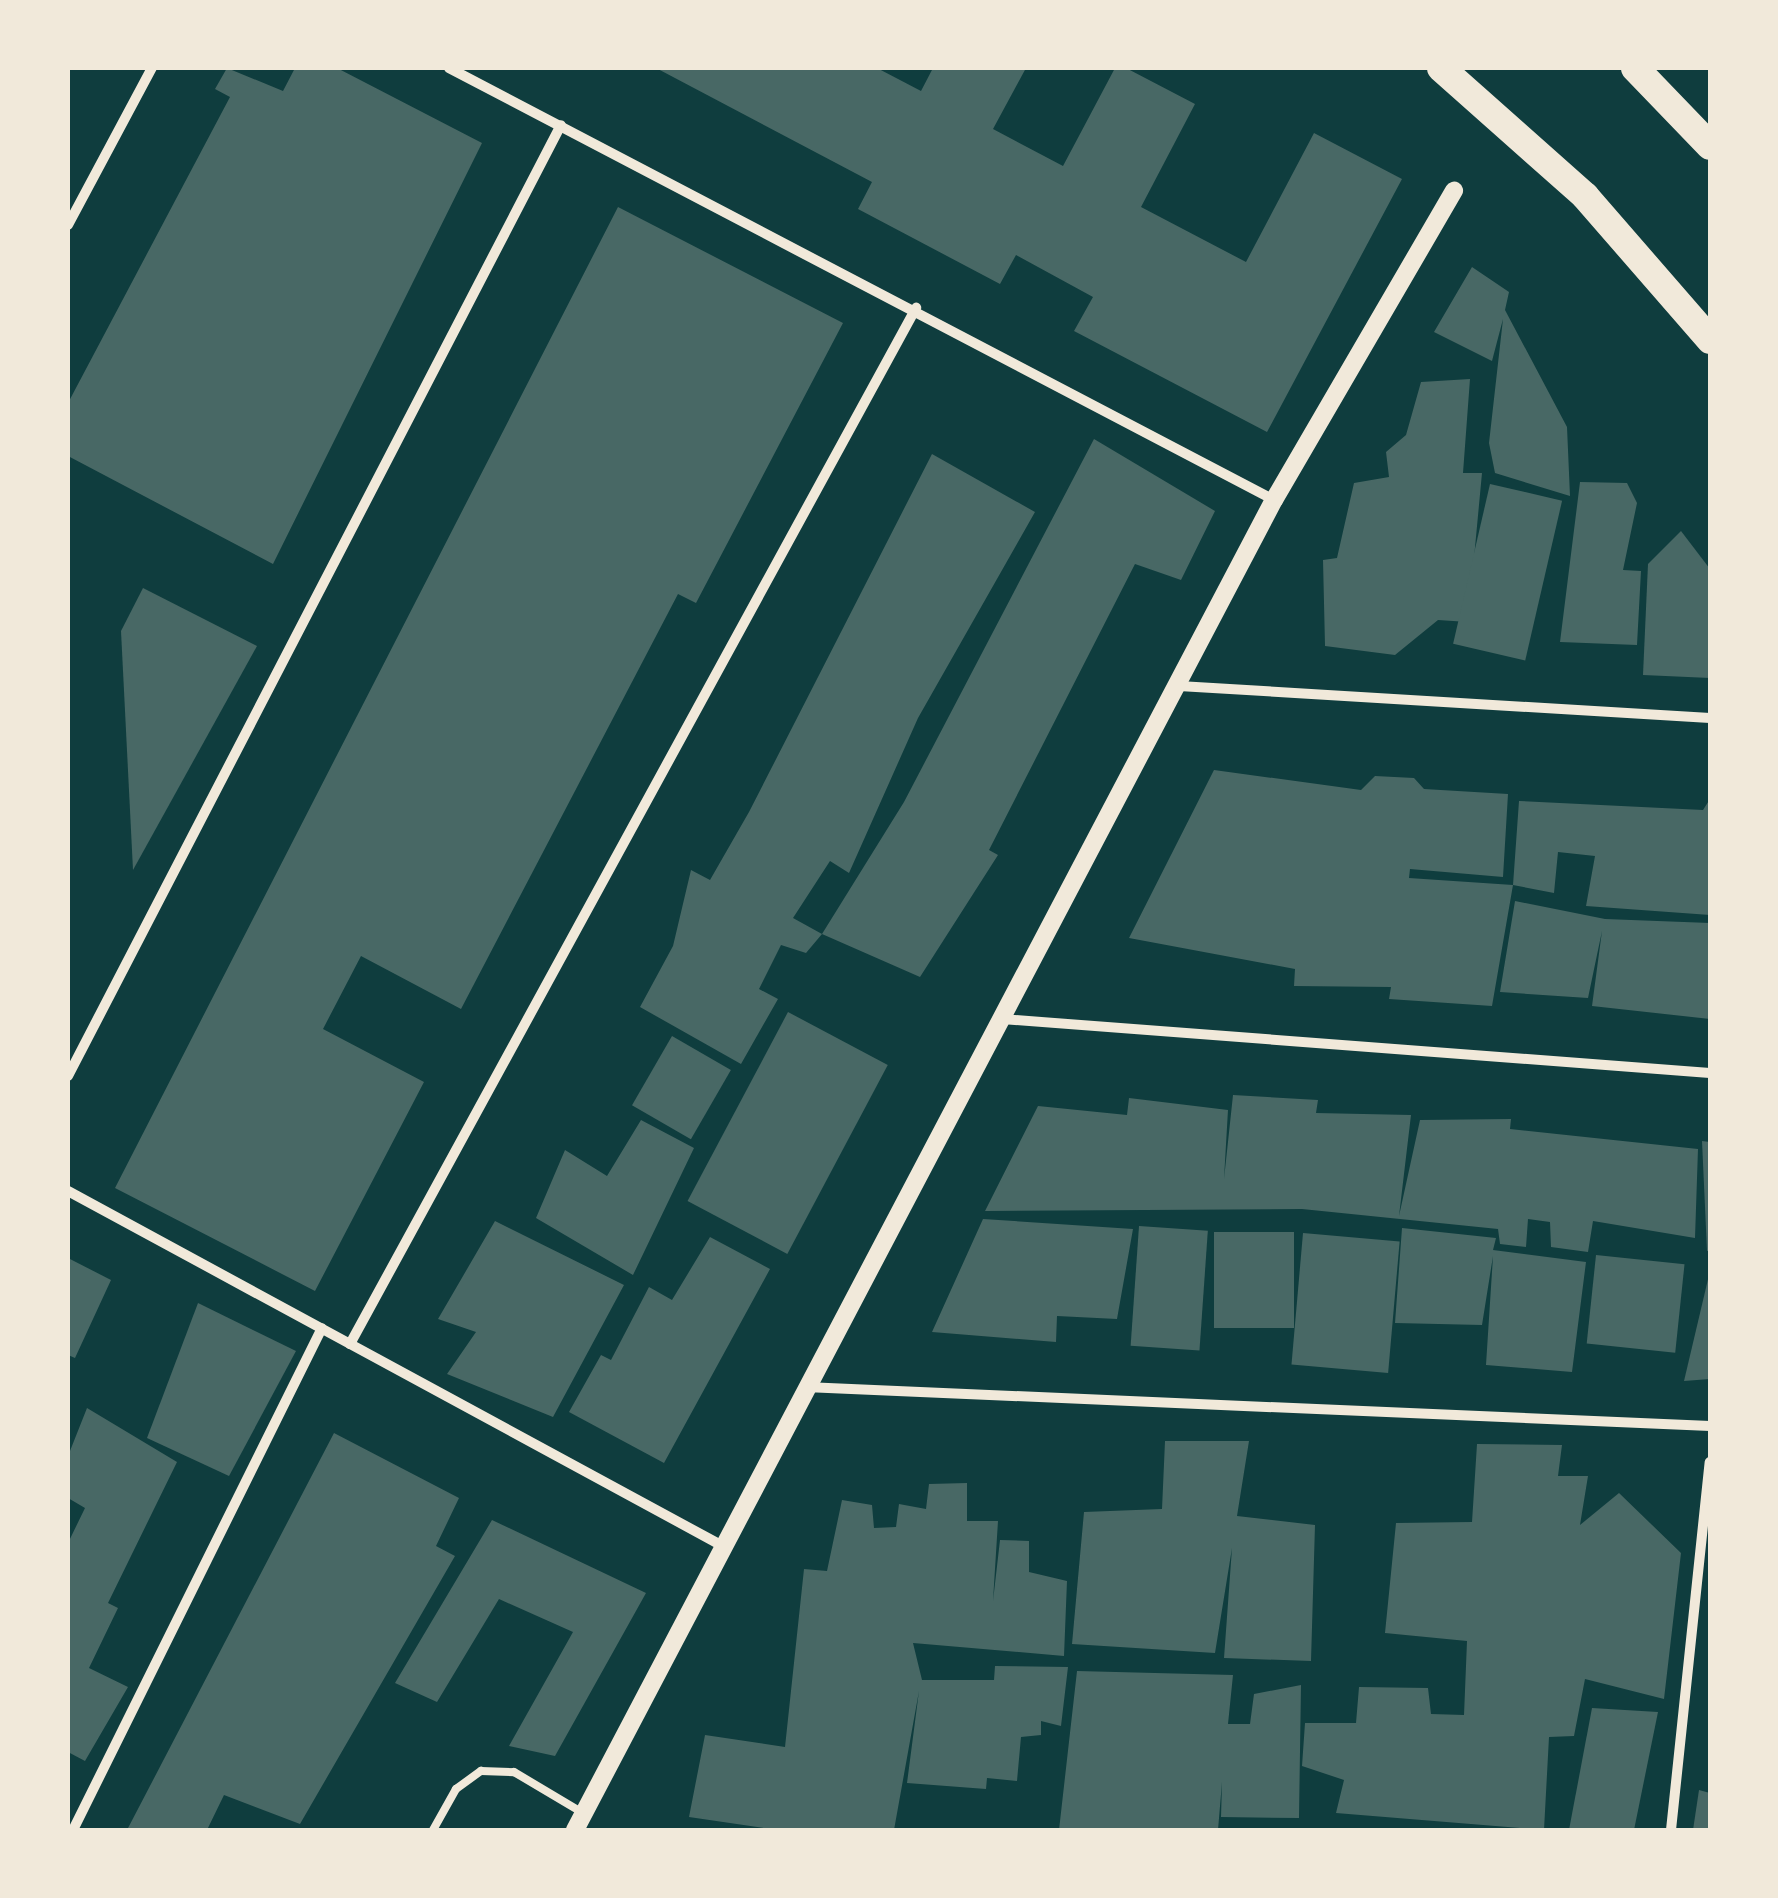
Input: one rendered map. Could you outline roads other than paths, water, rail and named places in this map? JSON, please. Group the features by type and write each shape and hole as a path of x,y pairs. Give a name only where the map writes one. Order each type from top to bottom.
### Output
{"highway":[{"path":"1440,68 1585,196 1710,340"},
{"path":"1635,68 1710,146"}],"street":[{"path":"68,225 152,68"},
{"path":"450,68 916,308 1274,500"},
{"path":"68,1076 560,125"},
{"path":"579,1822 719,1544 1179,686 1274,500 1454,190"},
{"path":"350,1344 916,308"},
{"path":"1179,686 1710,718"},
{"path":"1001,1018 1710,1074"},
{"path":"68,1191 719,1544"},
{"path":"73,1830 322,1328"},
{"path":"804,1386 1710,1426"},
{"path":"1671,1830 1710,1462"}],"lane":[{"path":"434,1830 456,1790 482,1772 514,1772 579,1822"}]}
